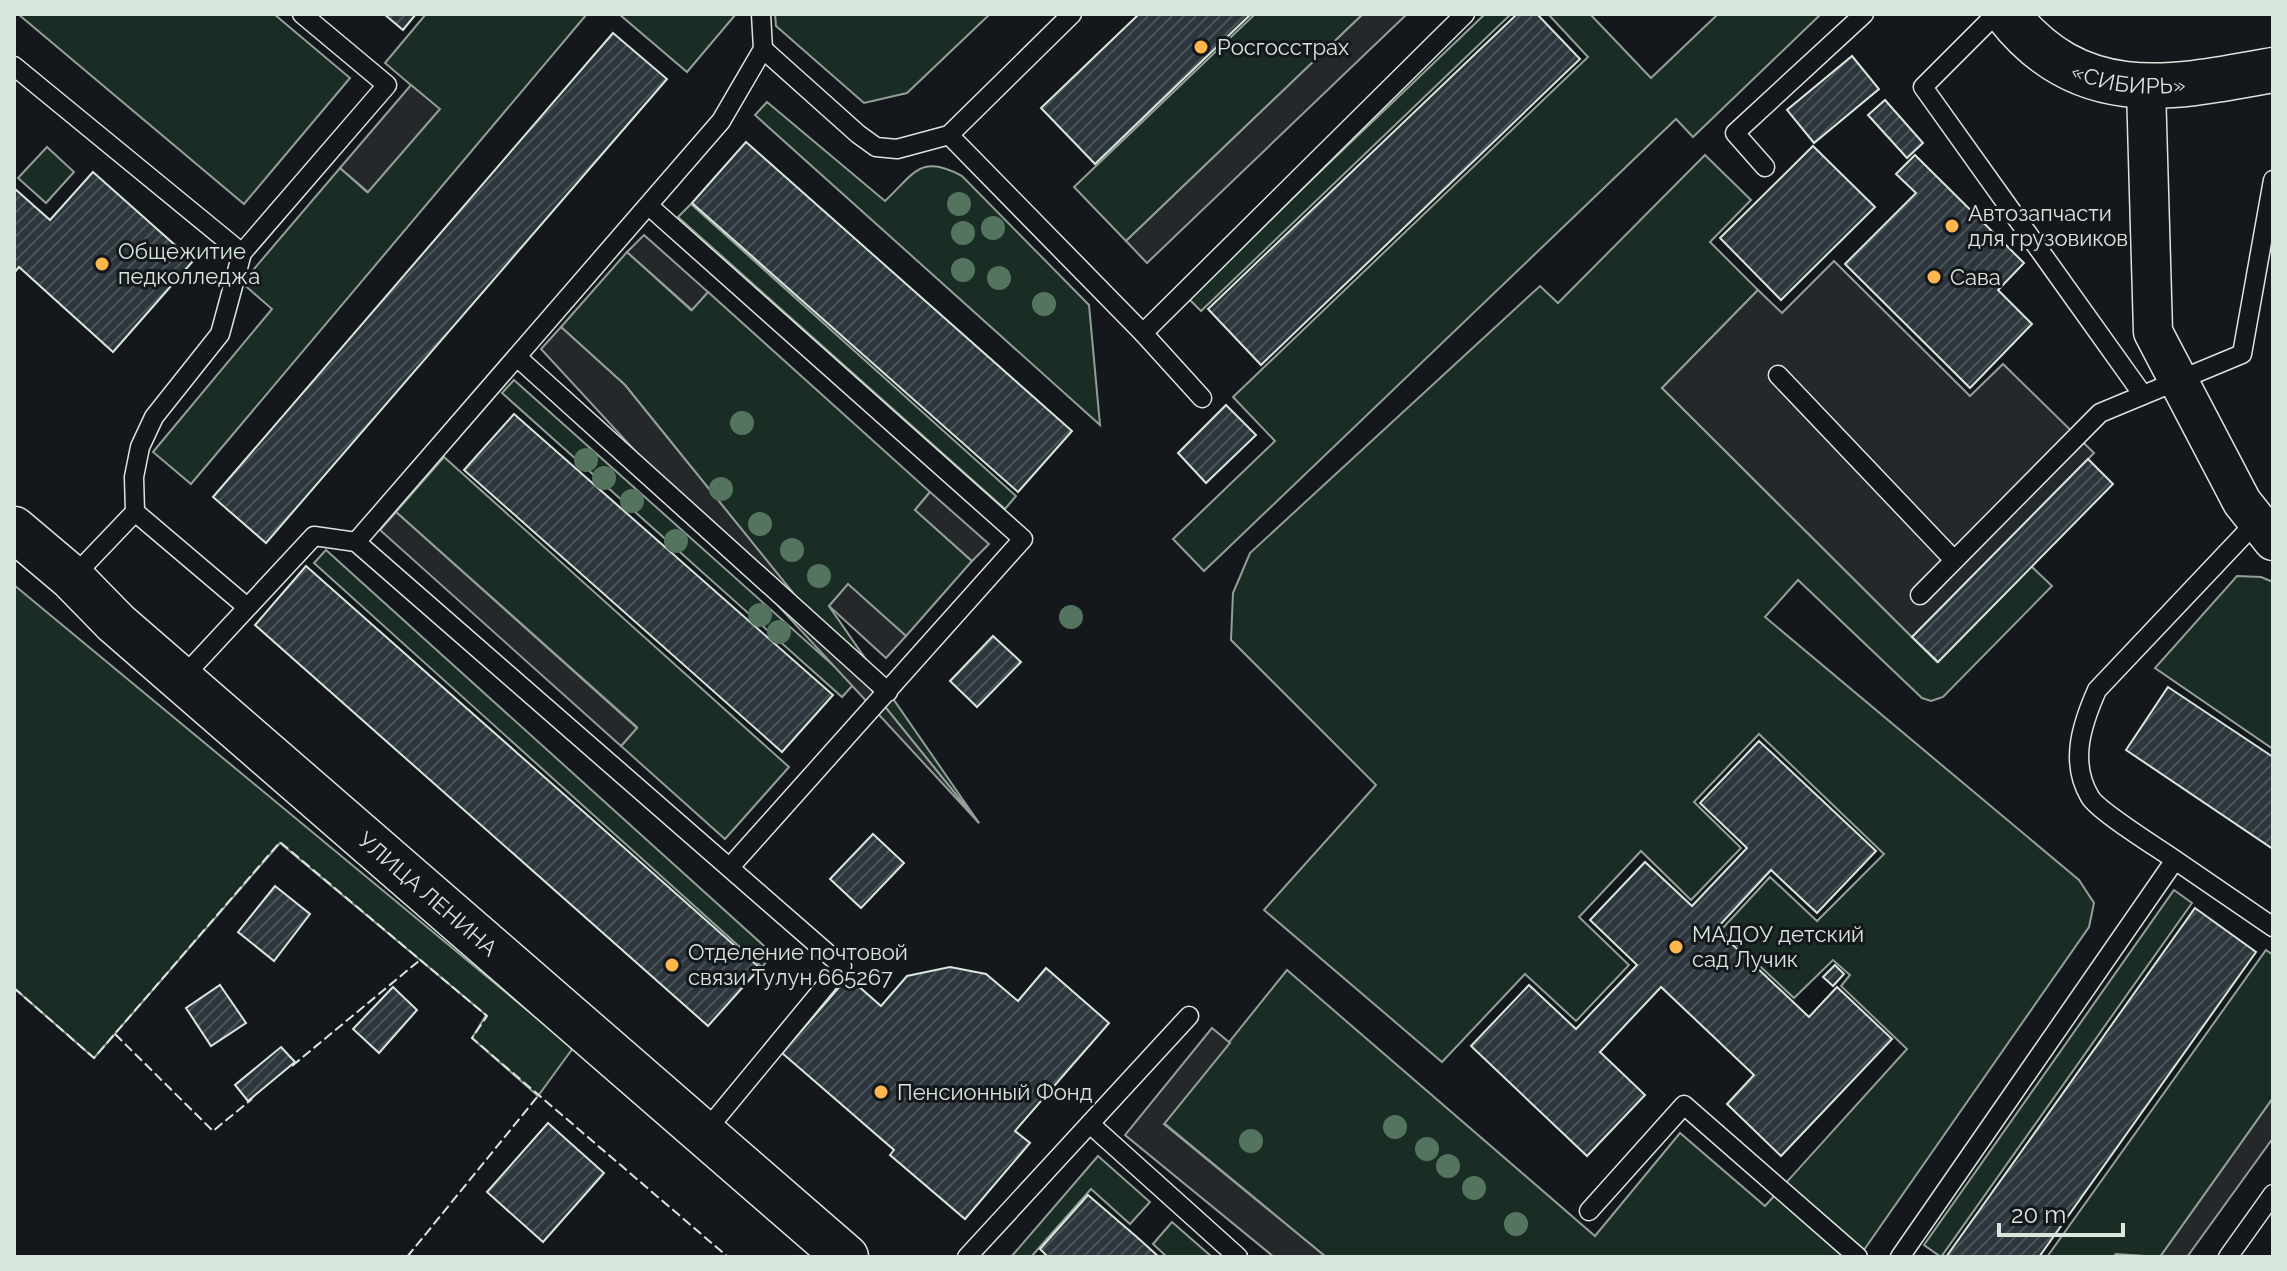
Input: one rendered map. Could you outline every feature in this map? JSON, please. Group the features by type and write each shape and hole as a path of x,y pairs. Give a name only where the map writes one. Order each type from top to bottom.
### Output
{"main road":[{"name":"«СИБИРЬ»","path":"2007,14 2020,30 2059,63 2102,82 2146,88 2273,70"},
{"name":"УЛИЦА ЛЕНИНА","path":"14,529 72,578 116,623 846,1257"}],"street":[{"path":"2146,88 2153,332 2264,531"}],"lane":[{"path":"72,578 135,512 134,477 140,447 154,417 220,334 242,253 387,85 302,14"},
{"path":"356,542 721,121 763,49 761,14"},
{"path":"763,49 876,147 897,149 949,135 1072,14"},
{"path":"1143,333 1465,14"},
{"path":"1765,167 1735,133 1864,14"},
{"path":"1996,14 1923,87 2143,395"},
{"path":"14,66 242,253"},
{"path":"949,135 1143,333 1202,398"},
{"path":"1920,595 2100,413 2242,354 2273,180"},
{"path":"649,206 1023,539 730,867"},
{"path":"517,357 888,692"},
{"path":"1778,375 1954,560"},
{"path":"135,512 247,607"},
{"path":"2264,531 2097,690 2083,722 2077,755 2090,799 2273,927"},
{"path":"182,678 314,536 356,542 730,867 842,966 704,1133"},
{"path":"1900,1257 2175,860"},
{"path":"967,1257 1189,1016"},
{"path":"1589,1211 1684,1105 1858,1257"},
{"path":"1090,1124 1238,1257"},
{"path":"2228,1257 2273,1194"}],"green space":[{"path":"18,14 274,14 350,78 244,204"},
{"path":"426,14 587,14 191,484 153,452 272,309 242,283 340,168 367,192 439,109 385,63"},
{"path":"619,14 736,14 687,72"},
{"path":"775,14 990,14 907,93 864,103 776,26"},
{"path":"1255,14 1363,14 1126,241 1074,187"},
{"path":"1485,14 1511,14 1201,311 1188,298"},
{"path":"1548,14 1590,14 1651,78 1718,14 1821,14 1693,137 1676,119 1204,571 1173,539 1275,441 1233,397 1588,57"},
{"path":"767,102 885,201 911,175 927,167 948,169 962,176 1089,305 1100,425 755,115"},
{"path":"47,147 74,172 46,203 18,178"},
{"path":"1705,155 1751,200 1710,242 1758,290 1662,388 1937,662 2031,566 2052,586 1943,697 1931,701 1922,698 1798,580 1765,617 2079,880 2094,903 2089,927 1859,1257 1326,1257 1164,1123 1287,970 1595,1236 1680,1133 1765,1206 1907,1049 1841,986 1850,975 1833,960 1794,998 1721,930 1770,877 1817,921 1884,854 1759,734 1694,802 1741,848 1691,900 1641,851 1579,917 1629,965 1576,1021 1525,974 1442,1062 1264,910 1376,785 1231,640 1233,593 1250,553 1540,286 1558,303"},
{"path":"691,204 1016,496 1005,509 678,217"},
{"path":"627,252 691,310 708,292 930,492 915,510 972,561 906,636 848,585 829,606 979,823 625,385 561,327"},
{"path":"514,380 854,684 842,697 502,393"},
{"path":"444,457 789,767 725,839 621,746 637,727 396,512"},
{"path":"326,550 773,954 762,967 314,563"},
{"path":"2237,576 2261,577 2273,582 2273,749 2155,668"},
{"path":"14,585 573,1048 538,1096 472,1038 486,1015 280,843 94,1058 14,988"},
{"path":"2174,890 2192,903 1941,1257 1924,1245"},
{"path":"2266,950 2273,955 2273,1098 2160,1257 2116,1254 2113,1257 2047,1257"},
{"path":"1098,1156 1150,1202 1130,1224 1091,1189 1031,1257 1011,1257"},
{"path":"1172,1222 1212,1257 1167,1257 1153,1244"}],"shaded area":[{"path":"1363,14 1407,14 1147,263 1126,241"},
{"path":"411,85 440,109 368,192 340,168"},
{"path":"644,235 708,292 692,310 627,252"},
{"path":"1834,261 1970,396 2003,364 2094,453 1912,637 1662,388 1758,290 1782,313"},
{"path":"561,327 625,385 979,823 541,349"},
{"path":"930,492 989,544 972,561 915,510"},
{"path":"396,512 637,728 621,746 380,530"},
{"path":"848,584 906,636 886,658 829,606"},
{"path":"1212,1028 1230,1043 1164,1124 1326,1257 1274,1257 1125,1135"},
{"path":"2273,1098 2273,1138 2187,1257 2160,1257"}],"building":[{"path":"384,14 416,14 403,30"},
{"path":"1139,14 1251,14 1095,164 1041,108"},
{"path":"1517,14 1537,14 1580,59 1261,365 1208,309"},
{"path":"613,33 667,79 266,543 213,497"},
{"path":"1852,56 1879,89 1814,143 1787,110"},
{"path":"1885,100 1923,143 1907,158 1868,115"},
{"path":"746,142 1072,431 1018,492 692,203"},
{"path":"1813,146 1875,207 1781,300 1720,238"},
{"name":"Сава","path":"1915,155 2024,263 1998,290 2032,324 1970,388 1845,264 1916,193 1896,174"},
{"name":"Общежитие педколледжа","path":"93,172 193,261 113,352 19,267 14,273 14,188 50,220"},
{"path":"1226,405 1256,435 1206,483 1178,453"},
{"path":"514,414 833,695 782,752 464,470"},
{"path":"2088,459 2113,484 1938,662 1912,637"},
{"path":"306,566 760,968 708,1026 255,625"},
{"path":"993,636 1021,662 977,707 950,681"},
{"path":"2168,687 2273,757 2273,849 2126,750"},
{"name":"МАДОУ детский сад Лучик","path":"1759,741 1876,851 1817,913 1771,870 1716,929 1809,1017 1837,987 1892,1039 1781,1156 1727,1104 1754,1075 1661,987 1600,1052 1645,1095 1587,1156 1471,1046 1529,985 1576,1029 1637,965 1590,920 1645,862 1692,906 1747,848 1700,803"},
{"path":"873,834 904,863 861,908 830,879"},
{"path":"275,886 310,914 274,961 238,932"},
{"path":"2195,908 2256,952 2039,1257 1946,1257"},
{"path":"1835,965 1844,974 1833,986 1823,977"},
{"path":"950,967 986,974 1018,1001 1046,968 1109,1023 1015,1131 1030,1143 965,1219 890,1155 894,1150 782,1053 848,977 881,1006 907,976"},
{"path":"220,985 246,1023 211,1046 186,1008"},
{"path":"393,987 417,1010 379,1053 353,1029"},
{"path":"281,1047 295,1062 248,1101 235,1085"},
{"path":"548,1123 604,1173 543,1242 487,1192"},
{"path":"1088,1195 1159,1257 1048,1257 1040,1249"}],"fence":[{"path":"14,988 94,1058 280,842 487,1016 472,1038 728,1257"},
{"path":"292,1066 420,960"},
{"path":"115,1034 213,1131 252,1099"},
{"path":"407,1257 538,1096"}],"place":[{"name":"Росгосстрах","path":"1201,47"},
{"name":"Автозапчасти для грузовиков","path":"1952,226"},
{"name":"Общежитие педколледжа","path":"102,264"},
{"name":"Сава","path":"1934,277"},
{"name":"МАДОУ детский сад Лучик","path":"1676,947"},
{"name":"Отделение почтовой связи Тулун 665267","path":"672,965"},
{"name":"Пенсионный Фонд","path":"881,1092"}]}
